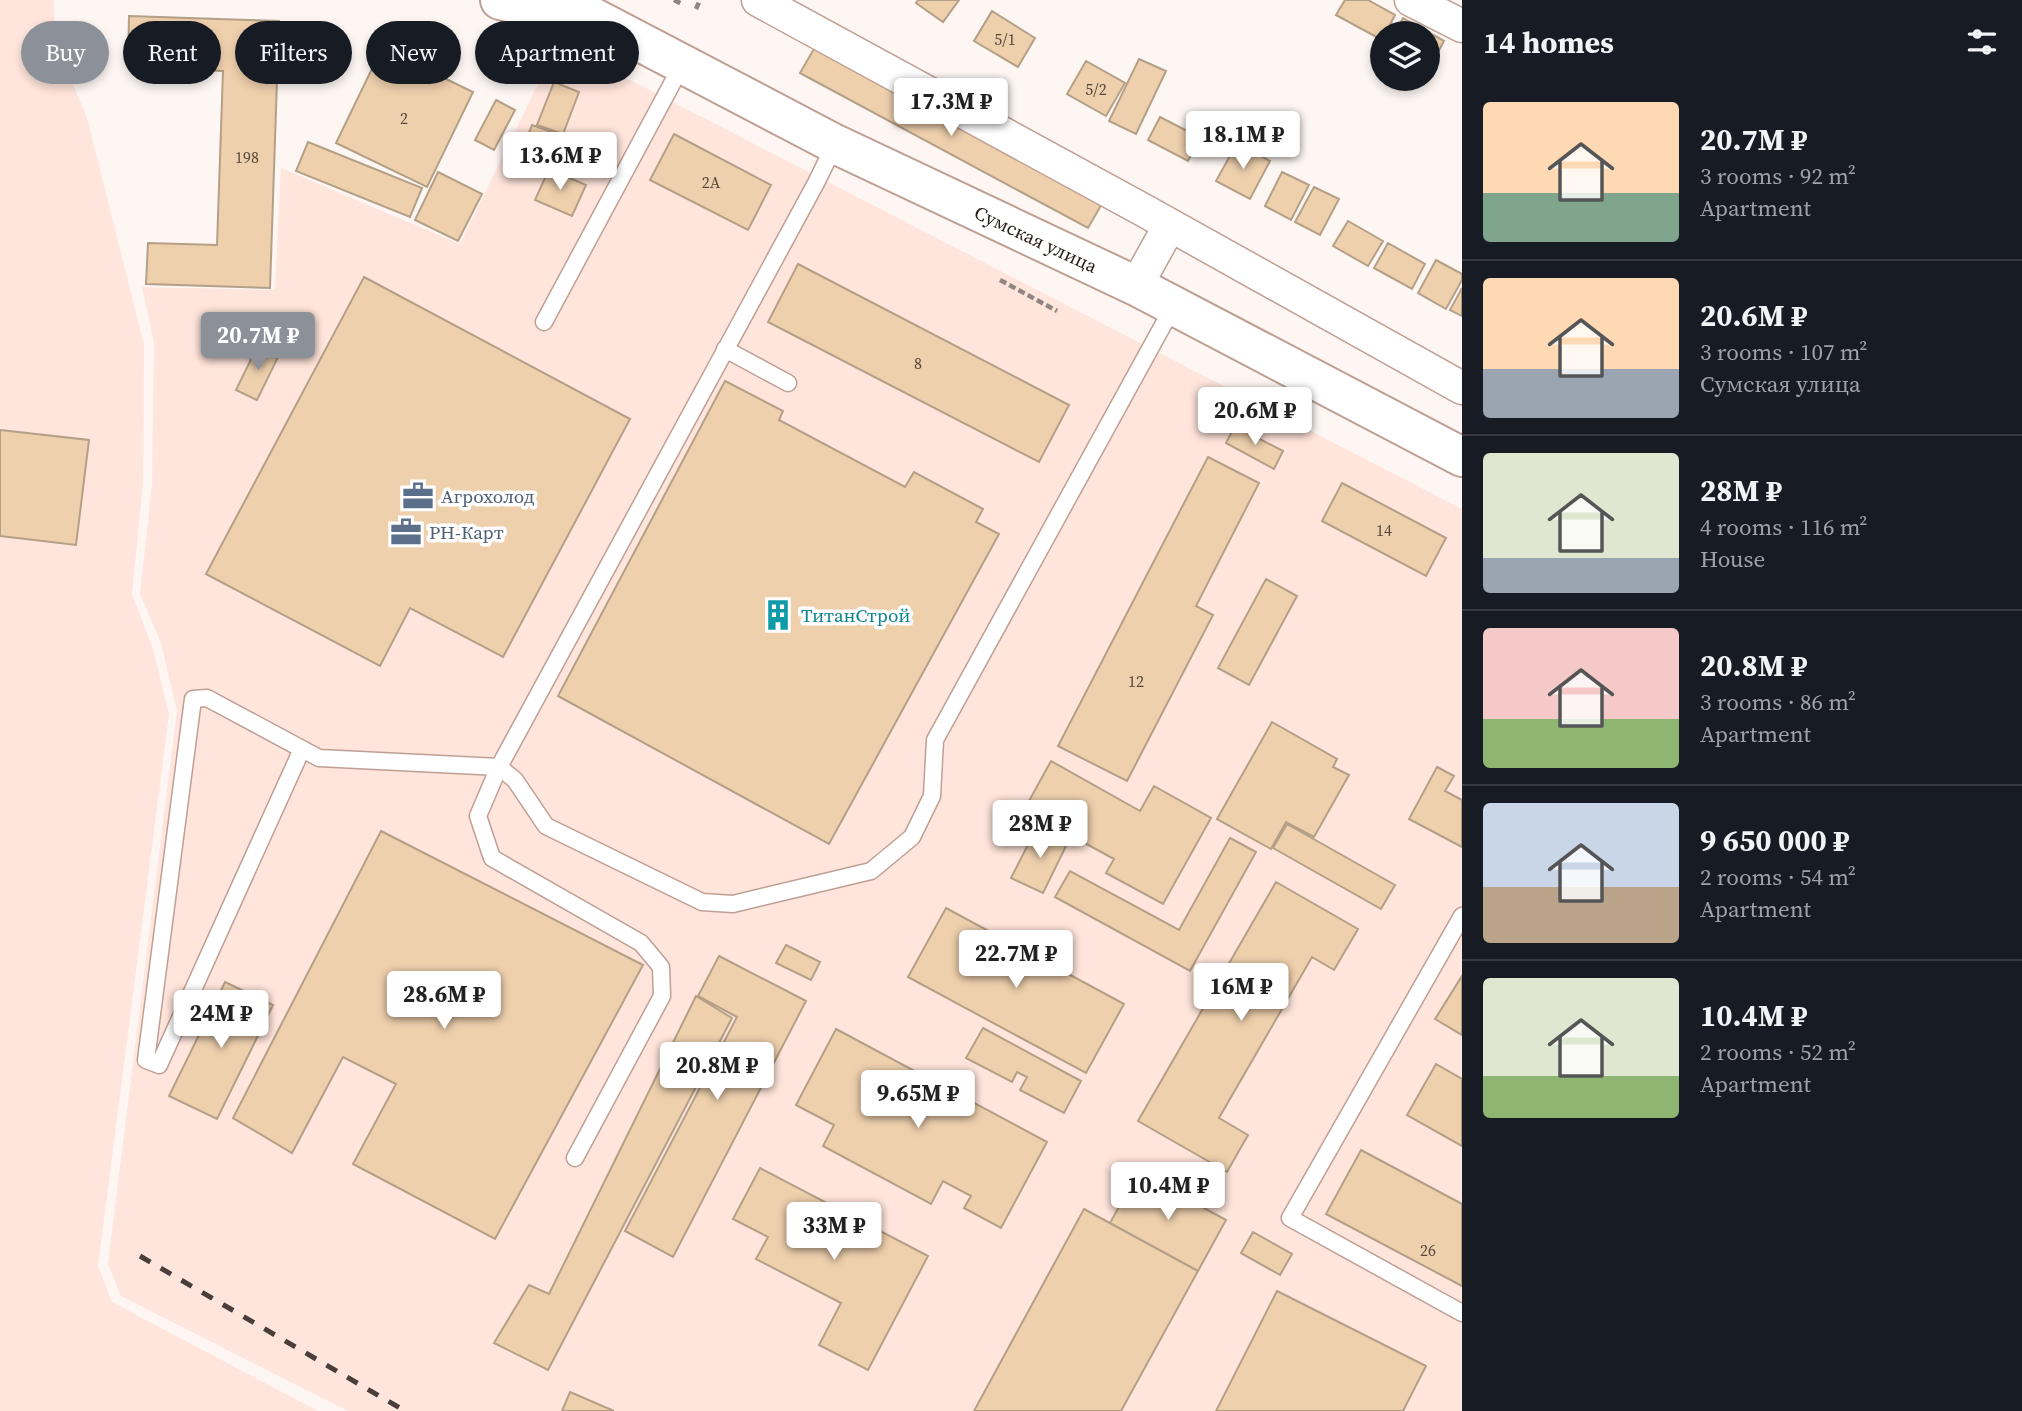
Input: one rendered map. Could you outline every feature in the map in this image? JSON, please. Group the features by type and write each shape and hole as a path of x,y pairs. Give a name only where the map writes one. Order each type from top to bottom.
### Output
{"main road":[{"path":"499,0 586,21"},
{"path":"560,0 598,21"},
{"name":"Сумская улица","path":"639,43 835,144 1136,286 1462,457"}],"street":[{"path":"758,0 1462,388"},
{"path":"1411,0 1462,26"},
{"path":"1136,286 1170,225"}],"lane":[{"path":"544,322 682,65"},
{"path":"575,1158 662,996 660,967 641,943 492,858 478,816 499,767 835,144"},
{"path":"302,749 159,1065 146,1060 193,699 207,698 319,758 499,767 514,780 547,826 702,902 733,904 871,871 912,837 932,796 935,740 1173,307"},
{"path":"725,349 788,383"},
{"path":"1462,916 1290,1218 1462,1313"}],"path":[{"path":"674,0 682,4"},
{"path":"696,9 701,0"},
{"path":"1000,280 1057,311"}],"shaded area":[{"path":"0,0 54,0 55,21 21,21 21,84 73,84 87,118 144,345 143,482 132,594 153,649 169,714 98,1266 112,1302 318,1411 0,1411"},
{"path":"538,84 638,84 1462,509 1462,1411 348,1411 121,1296 108,1264 177,711 161,643 140,594 152,485 154,343 142,287 275,290 281,168 460,244"}],"building":[{"path":"918,0 959,0 943,22 916,3"},
{"path":"1345,0 1368,0 1395,15 1392,21 1370,21 1370,33 1336,15"},
{"path":"992,11 1035,38 1018,67 974,41"},
{"path":"129,16 279,21 235,21 235,84 277,84 270,288 146,284 148,243 217,245 223,71 221,21 129,21"},
{"path":"815,47 1103,202 1088,228 800,73"},
{"path":"1139,59 1166,71 1136,134 1109,121"},
{"path":"1086,61 1125,83 1106,116 1067,94"},
{"path":"366,81 366,84 456,84 473,92 427,187 336,143"},
{"path":"553,84 579,92 563,134 537,125"},
{"path":"496,100 515,110 494,150 475,140"},
{"path":"1160,117 1201,138 1188,161 1148,140"},
{"path":"532,125 565,137 555,163 522,151"},
{"path":"674,134 771,185 748,230 650,180"},
{"path":"308,142 422,188 410,217 296,171"},
{"path":"1237,143 1270,161 1250,199 1216,181"},
{"path":"549,169 586,185 572,216 535,200"},
{"path":"438,172 482,194 458,241 415,220"},
{"path":"1282,172 1309,185 1291,220 1265,206"},
{"path":"1314,187 1339,199 1320,235 1295,222"},
{"path":"1348,221 1383,241 1368,266 1333,246"},
{"path":"1388,243 1425,264 1412,289 1374,268"},
{"path":"1436,260 1462,274 1462,280 1446,309 1418,293"},
{"path":"798,264 1069,405 1039,462 768,322"},
{"name":"Агрохолод","path":"364,277 630,419 503,657 410,608 380,666 206,574"},
{"path":"1462,288 1462,316 1450,310"},
{"path":"259,343 280,353 257,400 236,390"},
{"name":"ТитанСтрой","path":"725,381 783,411 779,420 905,487 914,472 983,509 976,522 999,534 829,844 558,696"},
{"path":"1235,426 1283,451 1274,469 1226,443"},
{"path":"0,430 89,440 76,545 0,536"},
{"path":"1208,457 1259,483 1196,606 1213,615 1127,781 1058,746"},
{"path":"1342,483 1446,538 1426,576 1322,521"},
{"path":"1266,579 1297,596 1249,685 1218,668"},
{"path":"1272,722 1337,759 1333,767 1349,775 1314,837 1286,822 1271,849 1217,819"},
{"path":"1051,761 1140,811 1154,786 1211,818 1163,904 1106,873 1114,859 1024,810"},
{"path":"1437,767 1454,776 1445,791 1462,800 1462,847 1409,819"},
{"path":"1287,824 1395,885 1381,909 1273,848"},
{"path":"1037,827 1068,842 1043,893 1011,878"},
{"path":"381,831 643,965 495,1239 353,1164 396,1084 343,1057 292,1153 233,1118"},
{"path":"1230,838 1256,852 1190,971 1055,897 1070,871 1179,930"},
{"path":"1276,882 1358,929 1334,970 1312,957 1219,1118 1248,1135 1227,1172 1138,1121"},
{"path":"946,908 1124,1004 1086,1073 908,977"},
{"path":"786,945 820,962 811,980 776,963"},
{"path":"719,956 806,1001 673,1257 625,1231 737,1017 698,996"},
{"path":"1462,976 1462,1035 1435,1019"},
{"path":"225,982 273,1005 217,1119 169,1096"},
{"path":"696,996 732,1018 548,1370 494,1343 529,1285 549,1294"},
{"path":"983,1028 1081,1081 1064,1113 1020,1090 1027,1077 1017,1072 1012,1082 966,1058"},
{"path":"836,1029 1047,1142 1001,1228 964,1208 971,1196 943,1181 931,1204 823,1146 834,1125 796,1105"},
{"path":"1436,1064 1462,1079 1462,1146 1407,1115"},
{"path":"1361,1150 1462,1204 1462,1286 1326,1214"},
{"path":"760,1168 928,1256 868,1370 819,1345 841,1303 756,1259 768,1237 733,1219"},
{"path":"1138,1172 1226,1220 1198,1271 1110,1223"},
{"path":"1084,1209 1198,1271 1121,1411 974,1411"},
{"path":"1253,1232 1292,1254 1280,1275 1241,1253"},
{"path":"1277,1291 1426,1366 1403,1411 1216,1411"},
{"path":"570,1392 614,1411 562,1411"}],"railway":[{"path":"140,1256 405,1411"}],"place":[{"name":"Агрохолод","path":"418,496"},
{"name":"РН-Карт","path":"406,532"},
{"name":"ТитанСтрой","path":"778,615"}]}
